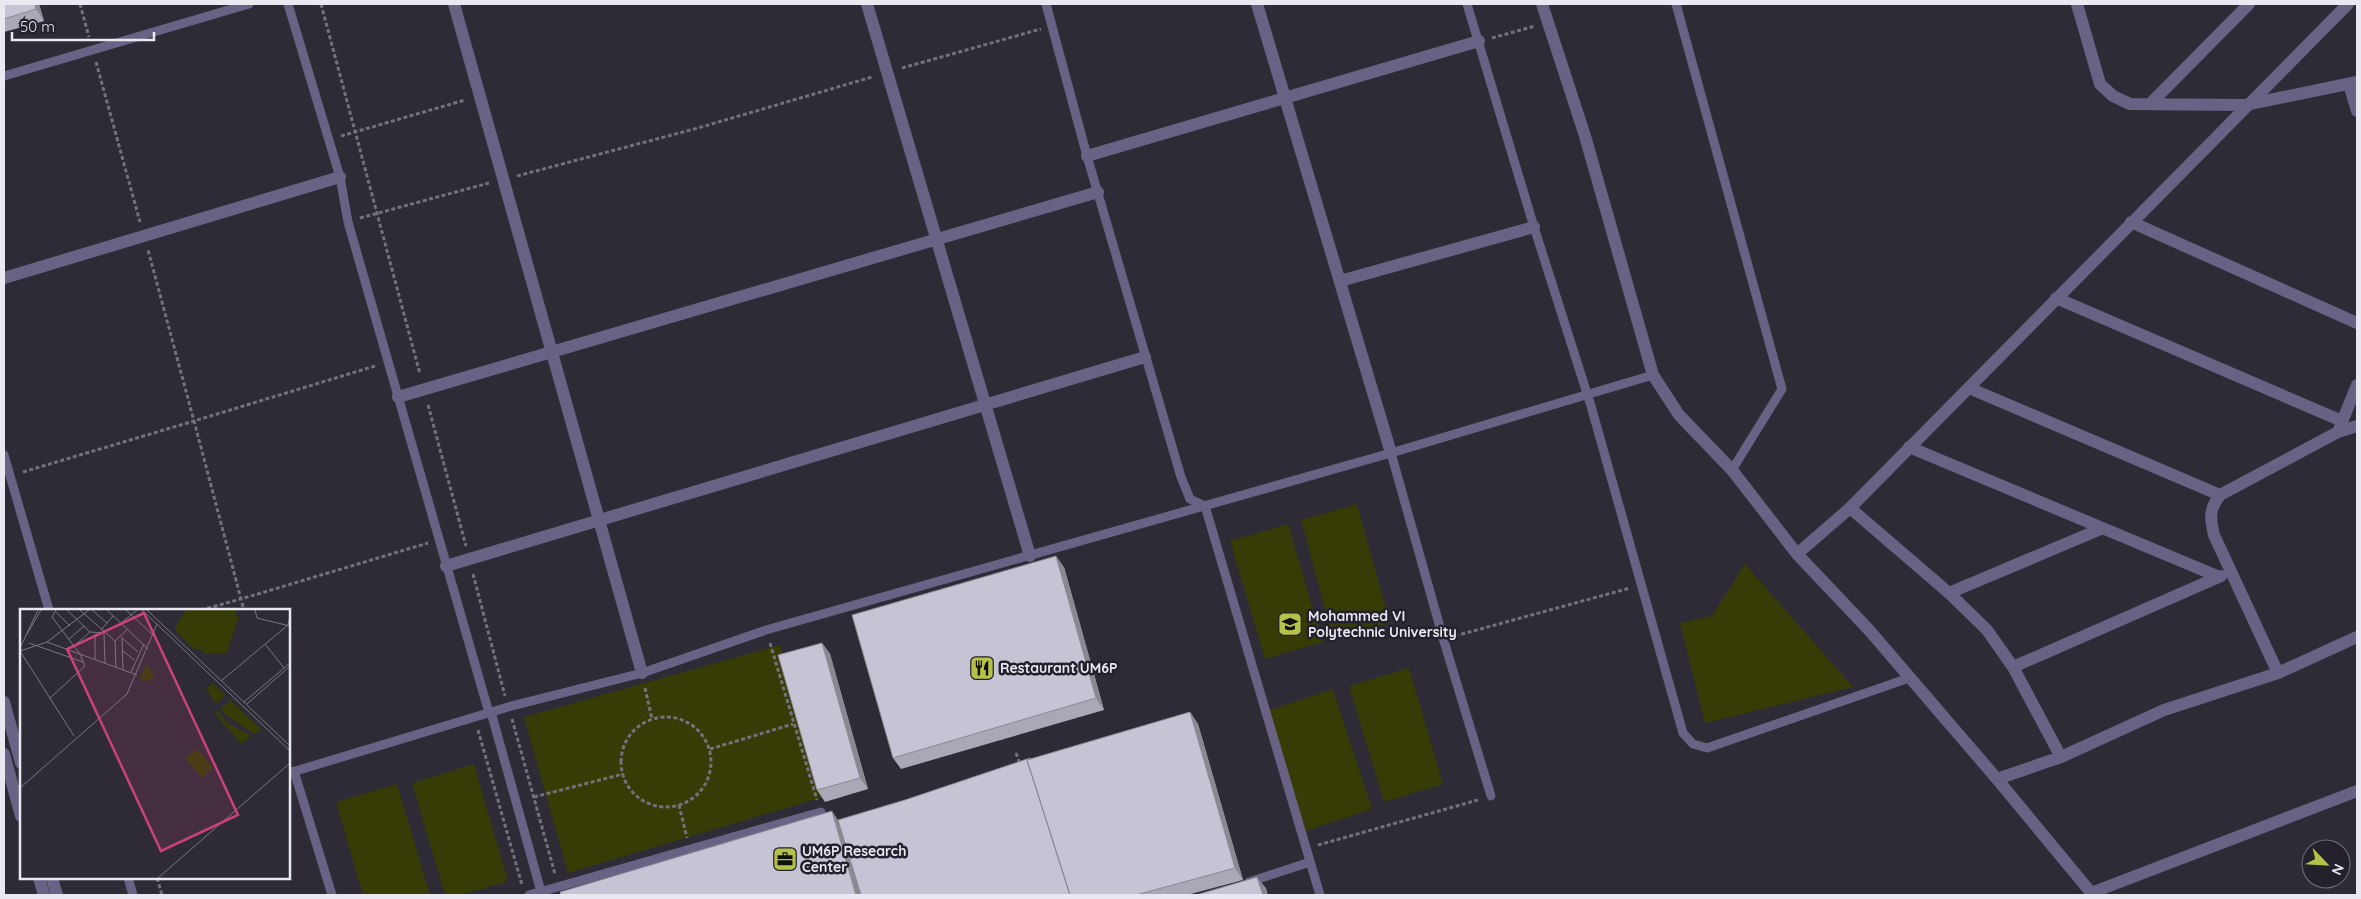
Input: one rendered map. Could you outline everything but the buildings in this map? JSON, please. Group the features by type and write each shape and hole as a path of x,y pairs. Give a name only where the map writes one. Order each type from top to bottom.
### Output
{"street":[{"path":"454,4 642,673"},
{"path":"867,4 1030,556"},
{"path":"1257,4 1391,453"},
{"path":"1542,4 1584,136 1653,375 1679,415 1732,470 1797,554 1869,630 1997,779 2092,894 2357,791"},
{"path":"2077,4 2100,84 2113,96 2130,104 2245,106 2353,83 2357,111"},
{"path":"2150,104 2249,4"},
{"path":"1797,554 1850,508 1909,446 1969,388 2245,106 2348,4"},
{"path":"1087,156 1479,41"},
{"path":"4,278 340,177"},
{"path":"398,397 1098,192"},
{"path":"2131,222 2357,323"},
{"path":"1340,282 1534,227"},
{"path":"2056,298 2340,426 2357,426"},
{"path":"446,566 1145,357"},
{"path":"2278,673 2214,535 2210,517 2212,505 2220,495 2340,426 2357,385"},
{"path":"1969,388 2220,495"},
{"path":"1909,446 2217,576"},
{"path":"1850,508 1949,593 1987,630 2013,667 2061,757"},
{"path":"1949,593 2103,528"},
{"path":"2013,667 2217,576 2234,575"},
{"path":"1997,779 2061,757 2164,710 2278,673 2357,637"},
{"path":"4,702 20,759"},
{"path":"4,754 20,812"},
{"path":"39,879 44,895"},
{"path":"52,879 57,895"}],"lane":[{"path":"4,76 249,4"},
{"path":"288,4 340,177 348,222 542,894"},
{"path":"1046,4 1087,156 1181,477 1190,499 1205,506 1320,895"},
{"path":"1467,4 1534,227 1587,394 1643,585 1683,733 1693,744 1707,748 1909,678"},
{"path":"1676,4 1782,389 1732,470"},
{"path":"332,895 292,772 508,707 642,673 766,630 1391,453 1653,375"},
{"path":"1391,453 1443,638 1491,796"},
{"path":"4,455 49,609"},
{"path":"529,895 542,894 559,886 821,812"},
{"path":"1244,883 1310,862"},
{"path":"128,879 133,895"}],"path":[{"path":"80,4 244,609"},
{"path":"322,4 508,707 559,886"},
{"path":"1479,41 1547,23"},
{"path":"348,222 698,128 1052,26"},
{"path":"329,140 480,96"},
{"path":"10,476 388,362"},
{"path":"205,609 439,540"},
{"path":"1443,638 1466,634 1643,585"},
{"path":"766,630 821,812"},
{"path":"642,673 652,719"},
{"path":"666,716 681,719 694,726 704,736 710,749 712,764 708,779 701,792 689,801 679,805 661,807 646,803 634,794 623,774 622,755 625,743 632,733 652,719 666,716"},
{"path":"474,717 522,886"},
{"path":"710,749 793,724"},
{"path":"1016,753 1020,765"},
{"path":"534,798 623,774"},
{"path":"1306,848 1491,796"},
{"path":"679,805 689,848"},
{"path":"157,879 162,895"}],"green space":[{"path":"1357,504 1390,623 1333,639 1301,520"},
{"path":"1288,524 1323,642 1265,659 1230,541"},
{"path":"1745,564 1853,687 1705,723 1680,623 1712,616"},
{"path":"780,645 823,797 568,873 524,717"},
{"path":"1409,668 1443,784 1384,802 1349,686"},
{"path":"1333,689 1372,809 1306,831 1267,711"},
{"path":"474,764 508,881 461,895 445,895 412,783"},
{"path":"397,784 430,895 363,895 336,802"}],"place":[{"name":"Mohammed VI Polytechnic University","path":"1290,624"},
{"name":"Restaurant UM6P","path":"982,668"},
{"name":"UM6P Research Center","path":"785,859"}]}
